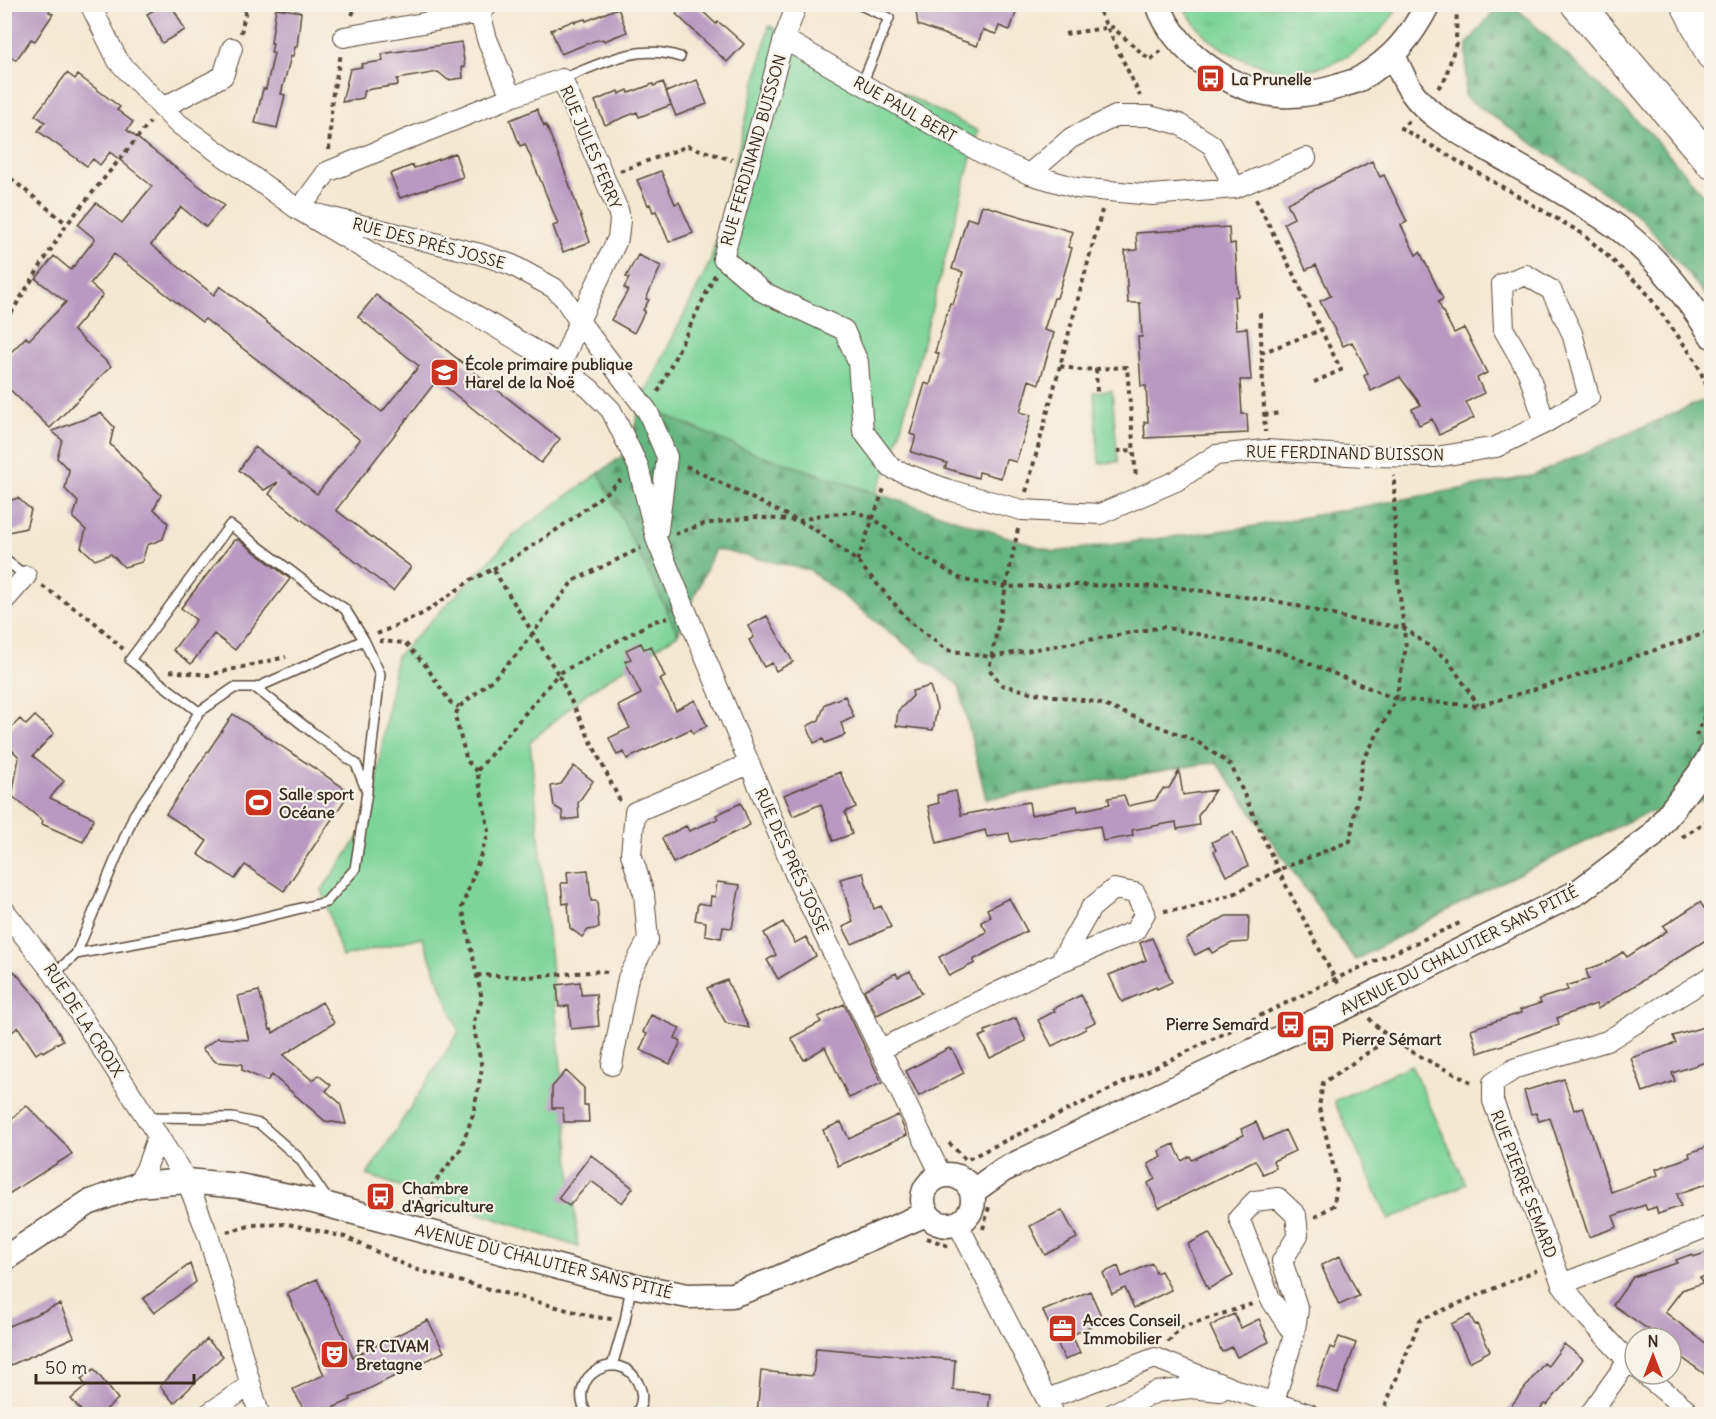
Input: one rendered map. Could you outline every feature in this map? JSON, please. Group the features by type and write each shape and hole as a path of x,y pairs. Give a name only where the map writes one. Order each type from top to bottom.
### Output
{"highway":[{"path":"1577,4 1712,163"},
{"path":"1686,4 1712,54"}],"street":[{"name":"RUE DES PRÉS JOSSE","path":"90,4 118,61 176,122 299,210 561,366 590,388 611,410 638,466 657,541 798,881 941,1175"},
{"name":"RUE FERDINAND BUISSON","path":"797,4 784,39 723,258 763,292 844,330 858,362 863,431 891,468 949,490 1022,510 1100,514 1176,481 1216,454 1265,450 1436,457 1496,447 1545,423 1590,397 1572,333 1551,290 1526,274 1502,284 1504,330 1528,372 1545,423"},
{"path":"1158,4 1176,37 1205,66 1241,86 1281,95 1321,92 1360,79 1393,55 1414,30 1428,4"},
{"path":"344,37 485,9 487,39 511,97"},
{"name":"RUE PAUL BERT","path":"784,39 982,153 1029,174 1077,188 1152,195 1242,185 1305,159"},
{"path":"162,108 223,76 232,48"},
{"path":"1393,55 1412,92 1449,126 1618,228 1652,258 1689,300 1712,336"},
{"name":"RUE JULES FERRY","path":"327,172 511,97 562,79 618,210 620,229 561,366"},
{"path":"1029,174 1071,138 1116,116 1149,116 1179,124 1212,145 1242,185"},
{"path":"299,210 327,172"},
{"name":"RUE DES PRÉS JOSSE","path":"299,210 480,254 512,266 554,288 564,298 648,412 667,457 657,541"},
{"path":"4,601 26,576"},
{"name":"AVENUE DU CHALUTIER SANS PITIÉ","path":"972,1192 1003,1170 1356,1002 1578,892 1651,837 1700,773 1712,753"},
{"path":"612,1065 628,978 648,940 644,894 631,854 635,812 749,764"},
{"path":"881,1049 1060,962 1135,931 1145,913 1135,893 1114,889 1091,908 1060,962"},
{"name":"RUE DE LA CROIX","path":"4,910 54,974 187,1181 210,1238 259,1414"},
{"name":"RUE PIERRE SEMARD","path":"1623,1354 1582,1311 1562,1284 1493,1101 1493,1083 1516,1068 1607,1041 1712,976"},
{"path":"137,1185 146,1169 158,1135"},
{"path":"941,1175 957,1176 969,1185 972,1192 972,1207 969,1214 958,1224 951,1226 936,1223 926,1214 923,1206 924,1190 934,1178 941,1175"},
{"name":"AVENUE DU CHALUTIER SANS PITIÉ","path":"4,1259 88,1203 137,1185 187,1181 239,1186 331,1206 631,1285 688,1296 732,1294 774,1280 926,1214"},
{"path":"1274,1402 1294,1335 1298,1310 1281,1260 1298,1235 1296,1215 1278,1198 1254,1201 1239,1218 1270,1298 1294,1335"},
{"path":"958,1224 1051,1407 1155,1358 1241,1392 1309,1414"},
{"path":"1562,1284 1712,1225"},
{"name":"RUE PIERRE SEMARD","path":"1590,1414 1623,1375"},
{"path":"208,1414 250,1385"},
{"path":"1659,1386 1686,1408"},
{"path":"1112,1414 1156,1392 1190,1388 1241,1392"}],"lane":[{"path":"858,4 889,18 862,84"},
{"path":"562,79 624,55 644,51 663,52 680,57"},
{"path":"76,954 232,925 326,902 355,869 367,792 380,674 364,640 345,609 313,588 230,525 130,660 199,712"},
{"path":"4,559 26,576"},
{"path":"54,974 76,954 134,815 176,753 199,712 234,688 256,688 364,640"},
{"path":"256,688 356,764 367,792"},
{"path":"147,1117 233,1118 260,1124 300,1160 331,1206"},
{"path":"612,1366 625,1321 631,1285"},
{"path":"587,1414 581,1395 583,1384 598,1369 612,1366 628,1371 637,1379 641,1389 641,1402 636,1414"}],"path":[{"path":"232,48 241,33 247,4"},
{"path":"327,172 332,99 344,37 357,4"},
{"path":"1096,4 1149,116"},
{"path":"1065,34 1112,27 1150,60 1176,37"},
{"path":"4,319 67,224 162,108"},
{"path":"603,177 688,146 749,165"},
{"path":"4,173 67,224"},
{"path":"1242,185 1341,370 1312,383"},
{"path":"1107,191 1022,510 989,669 1002,685 1034,693 1096,702 1197,741 1231,765 1278,870 1335,979 1379,1030 1435,1064 1493,1092"},
{"path":"648,412 723,258"},
{"path":"1260,313 1265,450"},
{"path":"1261,353 1321,330"},
{"path":"1060,366 1080,370 1127,367 1138,498"},
{"path":"1096,369 1098,392"},
{"path":"1264,414 1282,413"},
{"path":"1117,451 1134,450"},
{"path":"1145,913 1187,909 1236,893 1278,870 1350,841 1363,761 1396,699 1406,647 1395,554 1394,456"},
{"path":"667,457 813,528 857,561 911,623 947,650 992,657 1163,627 1279,651 1396,699 1478,706 1565,680 1712,630"},
{"path":"364,640 424,613 471,580 538,543 593,504 638,466"},
{"path":"857,561 891,468"},
{"path":"400,1225 432,1188 460,1150 473,1115 482,1068 473,1024 482,999 462,907 489,832 477,771 467,761 455,716 459,707 492,680 533,634 573,581 621,556 704,524 754,517 800,522 820,515 856,512 873,518 919,554 963,580 1006,587 1077,585 1175,587 1286,603 1349,619 1404,628 1448,660 1478,706"},
{"path":"493,569 558,674 620,802 635,812"},
{"path":"26,576 92,620 120,648 154,669 208,675 289,656"},
{"path":"477,771 558,674 654,621 687,613"},
{"path":"364,640 405,643 426,666 450,702 459,707"},
{"path":"925,1141 942,1136 966,1160 1335,979 1465,921"},
{"path":"477,975 526,977 602,971 628,978"},
{"path":"1297,1227 1334,1205 1337,1180 1318,1107 1323,1083 1391,1037"},
{"path":"210,1238 253,1225 288,1224 345,1237 414,1269 594,1317 625,1321"},
{"path":"1382,1414 1420,1320 1554,1263"},
{"path":"1155,1358 1182,1327 1270,1298"}],"green space":[{"path":"1183,5 1399,5 1377,34 1348,56 1332,63 1296,71 1271,69 1230,53 1203,33"},
{"path":"1499,5 1513,5 1646,129 1711,203 1711,302 1640,217 1465,97 1467,44"},
{"path":"769,26 978,131 896,447 876,493 743,449 640,404 711,260"},
{"path":"1112,391 1118,462 1099,463 1094,392"},
{"path":"1711,397 1711,799 1644,814 1491,887 1355,960 1216,762 986,799 959,686 809,570 715,549 678,634 599,473 629,451 640,404 743,449 1054,552 1249,527 1532,476"},
{"path":"599,473 678,634 588,692 530,742 578,1247 367,1175 459,1032 422,937 342,957 322,890 370,821 396,657 517,532"},
{"path":"1411,1065 1466,1184 1389,1220 1334,1101"}],"building":[{"path":"4,4 53,4 49,12 53,14 35,41 31,39 16,60 4,53"},
{"path":"164,4 171,4 185,30 162,43 147,14"},
{"path":"685,4 695,4 716,24 718,22 725,27 744,44 727,62 676,14"},
{"path":"915,4 1019,4 1010,30 999,26 996,34 983,30 977,46 918,25"},
{"path":"276,8 301,12 297,47 291,56 281,94 285,95 277,128 255,123 274,53 271,53 273,43 271,43"},
{"path":"618,8 627,32 604,41 603,39 594,41 561,54 551,30 575,20 575,22 585,19 586,21"},
{"path":"461,42 465,67 462,67 463,78 448,80 438,72 397,79 398,85 365,90 363,98 342,102 350,69 362,67 361,64 383,61 382,54"},
{"name":"École primaire publique Harel de la Noë","path":"67,73 75,79 78,75 120,107 117,110 133,122 127,130 224,205 206,227 181,207 151,245 214,295 220,286 382,412 419,366 358,317 376,295 560,439 541,463 437,380 336,510 411,567 393,591 269,494 278,482 264,490 239,470 255,447 317,494 360,440 205,319 202,322 114,254 90,284 103,295 73,330 111,366 50,428 4,384 4,359 26,337 29,340 66,302 36,279 54,256 71,270 95,239 78,225 96,203 122,223 152,186 110,152 100,165 93,159 87,166 38,131 45,122 35,115"},
{"path":"697,80 707,104 676,116 666,92"},
{"path":"663,82 671,105 639,117 637,112 605,125 595,101 618,91 619,94 628,90 629,93"},
{"path":"537,109 562,164 590,242 563,252 553,226 558,224 540,179 525,144 520,146 510,120"},
{"path":"455,153 463,177 400,198 390,174 413,165 414,168 424,165"},
{"path":"1372,161 1380,177 1384,175 1407,222 1401,225 1416,255 1420,252 1443,299 1438,302 1454,333 1464,328 1487,373 1477,378 1484,393 1466,402 1474,418 1439,435 1432,419 1419,425 1412,409 1421,405 1400,377 1371,391 1364,376 1368,373 1352,342 1343,346 1320,301 1331,296 1316,265 1306,270 1284,223 1294,218 1287,203"},
{"path":"661,171 675,204 679,202 693,233 669,242 656,211 653,212 650,204 648,205 637,180"},
{"path":"982,205 1073,232 1068,247 1072,248 1057,298 1054,298 1044,330 1054,333 1039,384 1029,380 1020,412 1031,415 1016,462 1006,459 1001,478 979,472 978,478 945,468 947,463 911,452 916,436 910,434 925,383 930,385 939,354 935,352 950,303 953,304 963,272 952,269 967,218 977,221"},
{"path":"1229,227 1230,244 1235,243 1238,296 1234,297 1236,329 1247,328 1251,380 1240,380 1242,414 1247,414 1248,433 1145,438 1144,422 1148,422 1146,386 1141,386 1138,337 1142,337 1140,303 1128,303 1125,251 1137,250 1136,233"},
{"path":"638,255 661,266 646,299 649,300 643,310 645,311 634,333 611,320 628,290 624,288 629,278 626,277"},
{"path":"101,413 114,427 110,444 161,495 154,509 168,523 163,539 147,545 142,562 124,567 111,554 95,560 81,547 86,530 73,518 78,502 65,489 69,470 57,458 62,440 52,431"},
{"path":"18,498 31,510 26,528 4,533 4,502"},
{"path":"234,540 239,540 290,579 235,650 214,634 191,664 173,650 196,620 181,608"},
{"path":"767,616 793,662 776,671 772,663 764,667 749,640 754,637 748,626"},
{"path":"641,643 644,649 651,646 665,677 660,679 676,710 695,700 707,726 693,733 691,729 627,759 624,752 617,755 609,738 630,728 618,706 641,694 625,661 631,659 626,650"},
{"path":"930,686 937,708 933,730 896,726 898,711 913,696 912,691"},
{"path":"845,696 854,717 841,723 845,735 825,743 823,739 814,743 807,726 819,720 825,704"},
{"name":"Salle sport Océane","path":"233,714 350,792 284,891 245,865 235,879 198,854 207,841 166,814"},
{"path":"35,716 54,733 33,756 64,781 50,798 94,818 83,842 42,824 43,821 12,796 19,757 4,742 4,735 20,719 26,725"},
{"path":"574,766 593,781 578,803 579,818 563,820 562,811 554,806 551,786 561,784"},
{"path":"1179,771 1183,795 1215,790 1198,816 1199,825 1177,829 1176,822 1132,830 1133,836 1103,841 1100,826 1011,842 1009,833 987,837 985,830 937,843 928,806 939,803 937,795 956,791 961,815 1029,802 1031,815 1077,806 1078,811 1110,804 1108,798 1124,795 1128,806 1155,800 1163,789 1169,788"},
{"path":"840,772 856,807 845,812 852,834 833,841 821,804 793,816 784,795"},
{"path":"741,803 750,825 673,863 662,838 686,826 689,831 718,819 716,815"},
{"path":"1233,832 1248,866 1226,876 1212,842"},
{"path":"588,870 591,901 597,901 599,928 588,930 582,937 570,928 568,903 563,904 561,883 568,883 567,872"},
{"path":"863,873 874,909 881,906 891,927 852,944 843,927 853,922 840,879"},
{"path":"717,882 740,885 732,928 723,927 721,938 705,935 706,922 695,920 698,903 710,905 711,896 715,897"},
{"path":"1009,898 1027,931 973,960 975,963 949,976 939,957 987,932 981,922 991,917 987,909"},
{"path":"1700,902 1704,908 1712,903 1712,936 1598,1009 1596,1004 1557,1018 1559,1024 1478,1053 1471,1029 1521,1013 1520,1010 1541,1003 1539,999 1568,990 1566,986 1589,979 1586,970 1605,963 1623,952 1627,957 1667,931 1663,926"},
{"path":"1226,916 1249,916 1248,942 1232,943 1212,953 1209,948 1195,955 1186,939"},
{"path":"783,922 795,943 806,937 816,956 778,979 767,960 776,955 764,933"},
{"path":"1152,938 1172,982 1122,1002 1109,975 1146,960 1140,943"},
{"path":"14,971 39,1000 63,1040 43,1052 42,1050 36,1054 18,1027 4,1039 4,979"},
{"path":"910,971 922,993 877,1015 864,990 896,973 898,977"},
{"path":"727,980 749,1028 726,1023 707,988"},
{"path":"580,982 581,995 596,994 599,1026 571,1029 569,1006 559,1007 557,985"},
{"path":"259,991 270,1030 272,1029 273,1033 322,1002 334,1023 283,1055 313,1081 318,1075 331,1085 326,1091 340,1103 346,1124 325,1121 272,1075 267,1081 242,1070 242,1064 216,1062 202,1049 217,1038 249,1040 238,996"},
{"path":"1081,995 1095,1022 1052,1046 1038,1020 1055,1011 1053,1009"},
{"path":"844,1004 882,1083 849,1098 825,1047 804,1060 791,1038 821,1022 818,1017"},
{"path":"651,1015 680,1028 675,1038 681,1041 670,1064 640,1050 647,1034 643,1032"},
{"path":"1016,1018 1026,1041 990,1058 979,1037 986,1034 985,1031"},
{"path":"1704,1027 1712,1047 1712,1060 1672,1073 1675,1081 1643,1092 1631,1058 1676,1043 1673,1036"},
{"path":"949,1048 952,1049 964,1073 919,1096 906,1071"},
{"path":"566,1071 584,1088 584,1105 588,1105 589,1122 564,1122 563,1108 552,1108 552,1087"},
{"path":"1564,1079 1574,1110 1583,1107 1611,1192 1658,1175 1656,1169 1690,1157 1689,1153 1712,1145 1712,1182 1677,1194 1681,1206 1658,1214 1656,1207 1647,1210 1645,1205 1613,1216 1617,1227 1589,1237 1550,1118 1539,1121 1536,1113 1531,1114 1524,1091"},
{"path":"26,1105 72,1154 4,1197 4,1127"},
{"path":"898,1115 907,1135 838,1166 823,1130 841,1122 849,1139"},
{"path":"1256,1122 1264,1140 1285,1130 1295,1151 1273,1161 1276,1168 1263,1174 1255,1160 1159,1208 1148,1183 1155,1179 1148,1164 1162,1157 1159,1151 1174,1144 1182,1161 1190,1156 1192,1160 1244,1135 1241,1129"},
{"path":"591,1155 633,1188 622,1203 591,1181 569,1206 558,1198"},
{"path":"1062,1210 1077,1238 1045,1255 1030,1226"},
{"path":"1209,1233 1233,1276 1208,1289 1188,1244"},
{"path":"1712,1251 1712,1274 1700,1278 1702,1283 1682,1290 1665,1312 1712,1348 1712,1379 1683,1358 1683,1326 1644,1326 1613,1305 1633,1277 1677,1263 1676,1260 1692,1254 1693,1257"},
{"path":"1340,1256 1359,1296 1339,1305 1321,1265"},
{"path":"1152,1263 1156,1273 1161,1271 1171,1290 1134,1308 1125,1288 1112,1294 1103,1273 1118,1266 1122,1277"},
{"path":"190,1264 196,1282 154,1313 143,1299"},
{"path":"317,1279 353,1357 428,1320 444,1352 350,1398 351,1400 318,1414 306,1414 293,1389 324,1375 287,1293"},
{"path":"1090,1291 1103,1320 1072,1335 1080,1353 1065,1360 1043,1311"},
{"path":"60,1304 74,1337 4,1368 4,1328"},
{"path":"1234,1314 1241,1328 1259,1319 1269,1342 1237,1357 1232,1347 1222,1352 1210,1326"},
{"path":"1470,1315 1490,1351 1469,1362 1451,1324"},
{"path":"1339,1337 1356,1343 1338,1393 1316,1386 1330,1347 1334,1349"},
{"path":"207,1339 223,1356 174,1403 160,1386"},
{"path":"1564,1344 1583,1359 1547,1405 1544,1404 1536,1414 1505,1414 1544,1363 1548,1366"},
{"path":"816,1348 955,1360 953,1390 990,1394 988,1412 971,1411 970,1414 757,1414 761,1371 813,1376"},
{"path":"94,1369 118,1399 101,1414 84,1414 71,1399 86,1386 81,1379"}],"place":[{"name":"La Prunelle","path":"1210,79"},
{"name":"École primaire publique Harel de la Noë","path":"444,373"},
{"name":"Salle sport Océane","path":"258,803"},
{"name":"Pierre Semard","path":"1290,1024"},
{"name":"Pierre Sémart","path":"1321,1039"},
{"name":"Chambre d'Agriculture","path":"381,1197"},
{"name":"Acces Conseil Immobilier","path":"1062,1329"},
{"name":"FR CIVAM Bretagne","path":"335,1355"}]}
